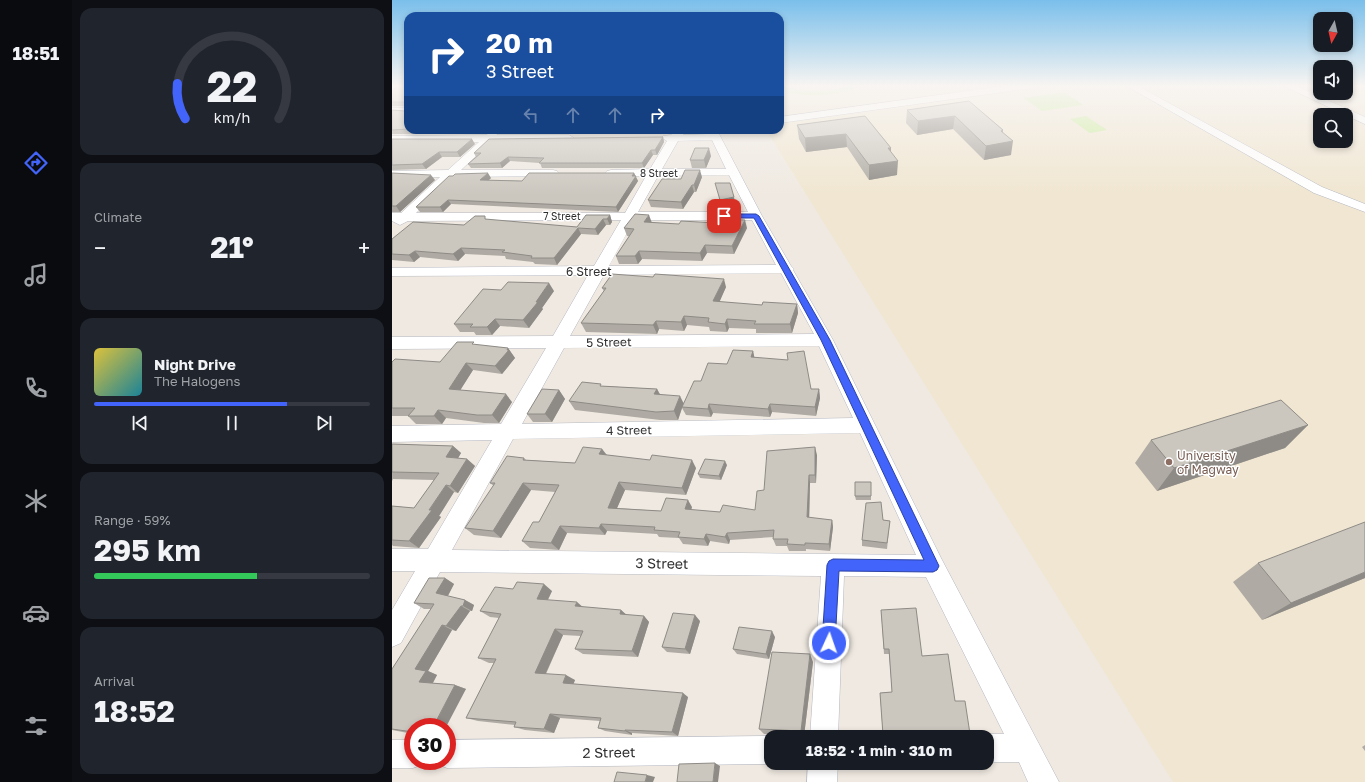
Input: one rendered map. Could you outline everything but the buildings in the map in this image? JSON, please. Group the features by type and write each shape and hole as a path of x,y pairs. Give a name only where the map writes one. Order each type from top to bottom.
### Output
{"street":[{"path":"1195,121 1318,190 1365,208"},
{"path":"392,228 398,217 450,174 492,134"},
{"path":"392,634 630,216 654,173 672,135 714,134 756,216 826,340 933,566 1044,782"},
{"path":"392,139 581,138"},
{"name":"8 Street","path":"599,173 734,172"},
{"path":"392,174 568,173"},
{"name":"7 Street","path":"398,217 756,216"},
{"name":"6 Street","path":"392,272 787,269"},
{"name":"5 Street","path":"392,343 826,340"},
{"name":"4 Street","path":"392,434 866,425"},
{"name":"3 Street","path":"392,560 933,566"},
{"path":"824,730 833,565"},
{"path":"994,748 1026,748"},
{"name":"2 Street","path":"456,754 764,750"},
{"path":"392,754 404,754"},
{"path":"822,782 823,770"}],"shaded area":[{"name":"University of Magway","path":"784,121 1313,121 1313,148 1353,148 1353,121 1365,121 1365,782 1173,782 768,134 784,134"}],"green space":[{"path":"1074,121 1094,121 1107,130 1090,133"}],"place":[{"name":"University of Magway","path":"1169,462"}],"route":[{"path":"724,216 756,216 826,340 933,566 833,565 829,643"}]}
